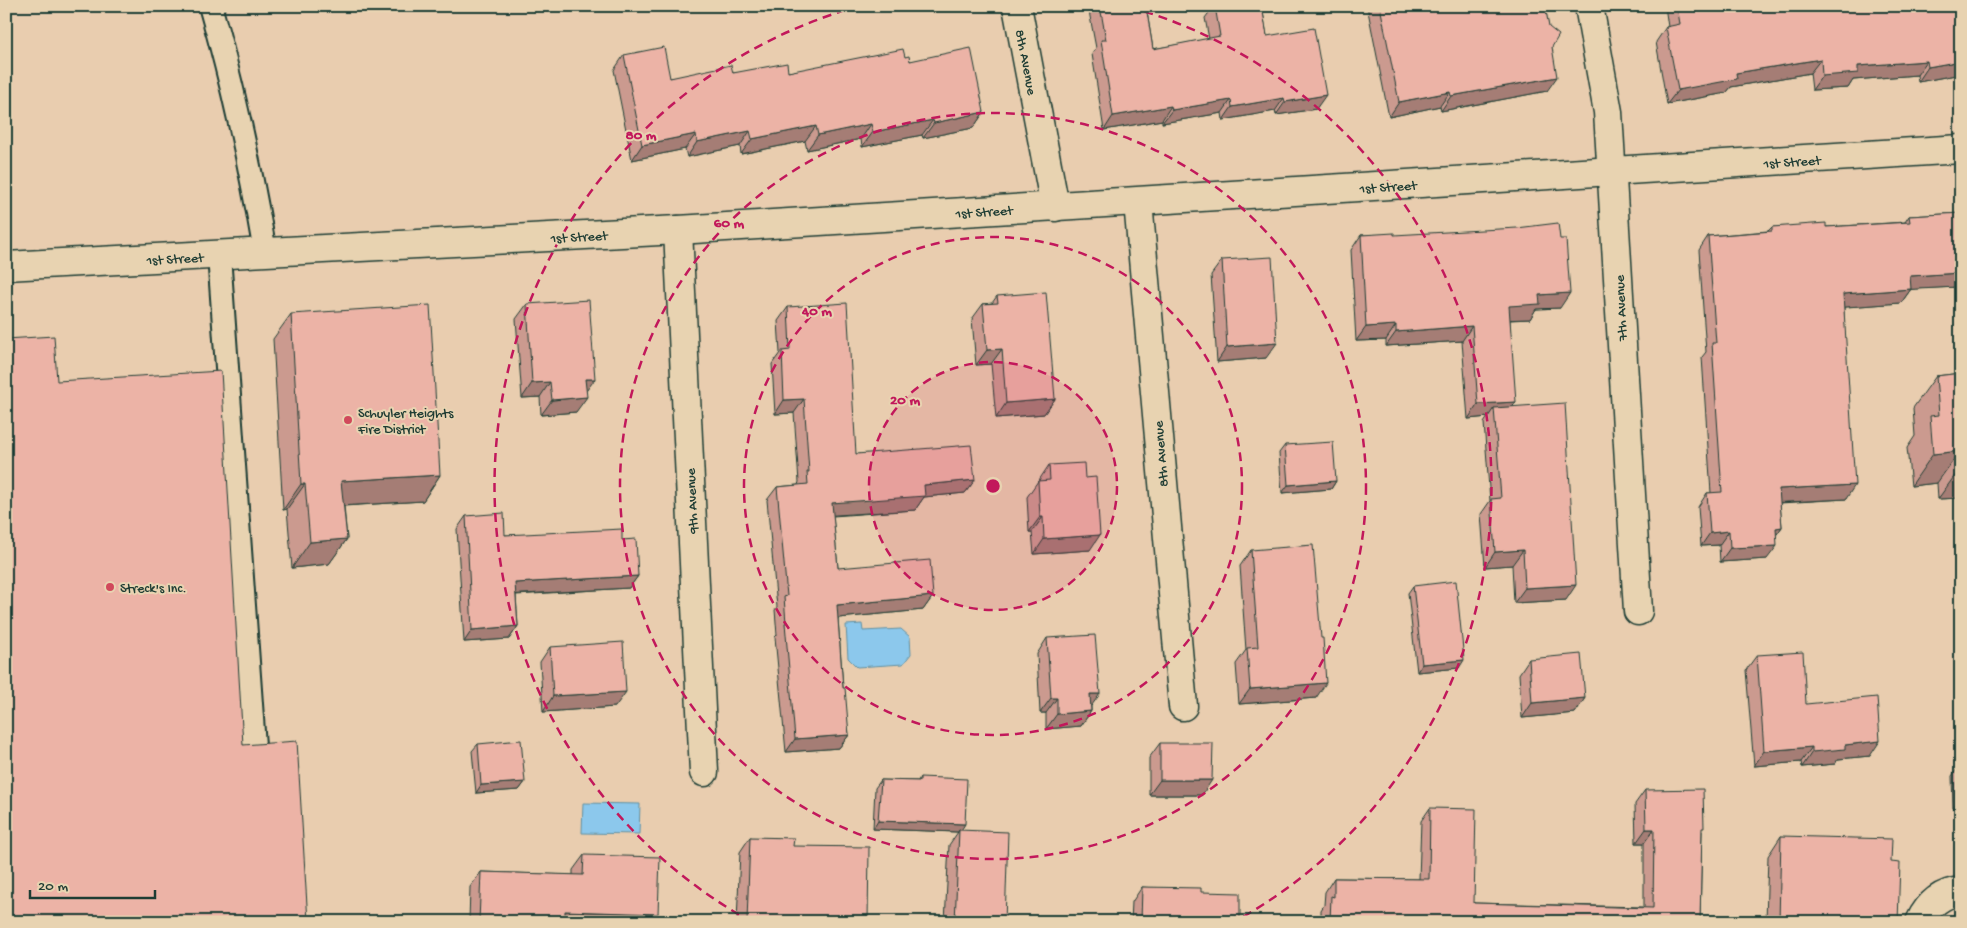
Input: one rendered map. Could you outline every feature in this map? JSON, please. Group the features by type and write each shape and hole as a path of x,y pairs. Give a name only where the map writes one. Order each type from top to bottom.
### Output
{"street":[{"name":"8th Avenue","path":"1017,6 1054,207"},
{"name":"7th Avenue","path":"1589,6 1607,102 1638,611"},
{"name":"1st Street","path":"6,266 678,230 1612,173 1961,149"},
{"name":"8th Avenue","path":"1138,202 1182,706"},
{"name":"9th Avenue","path":"678,230 704,772"},
{"path":"1920,922 1934,902 1948,894 1961,890"}],"lane":[{"path":"214,6 211,9 225,56 250,166 265,252"},
{"path":"219,255 254,746"}],"water":[{"path":"862,624 863,631 901,629 910,637 911,654 903,664 857,667 848,658 846,625"},
{"path":"583,803 640,804 639,834 582,833"}],"building":[{"path":"1100,6 1146,6 1153,49 1220,36 1215,6 1262,6 1267,36 1314,28 1326,95 1285,102 1284,98 1232,107 1231,100 1172,110 1171,106 1113,116 1101,40 1106,40"},
{"path":"1380,6 1545,6 1549,27 1559,35 1552,47 1557,77 1451,96 1450,92 1399,102"},
{"path":"1677,6 1961,6 1961,61 1928,67 1927,61 1858,66 1858,73 1822,76 1821,59 1736,73 1737,79 1678,90 1666,27 1680,24"},
{"path":"664,47 670,78 731,65 733,73 787,63 788,72 903,49 905,57 909,56 910,61 971,48 984,112 934,123 933,120 873,132 871,124 818,135 816,126 752,139 750,131 697,142 696,134 642,145 624,55"},
{"path":"1961,213 1961,273 1910,276 1911,289 1843,294 1855,485 1779,489 1782,527 1776,528 1777,546 1730,548 1729,531 1710,533 1707,493 1722,492 1712,343 1716,343 1708,236 1772,231 1772,227 1826,223 1826,227 1910,222 1909,216"},
{"path":"1558,223 1560,239 1566,239 1570,293 1539,295 1540,304 1509,306 1516,402 1478,404 1472,326 1396,332 1396,325 1366,327 1361,235 1517,228"},
{"path":"1272,257 1277,343 1227,347 1222,260"},
{"path":"1046,292 1055,399 1006,403 1002,349 987,350 983,304 998,303 997,296"},
{"path":"589,300 595,379 585,379 587,397 552,400 550,382 532,383 527,304"},
{"path":"847,303 856,454 971,445 975,480 924,485 925,496 832,503 838,568 930,560 933,596 837,605 843,688 845,688 849,735 795,739 785,623 784,597 787,596 777,487 808,484 807,472 809,472 804,399 784,400 782,351 790,350 788,307"},
{"name":"Schuyler Heights Fire District","path":"430,305 440,475 341,481 347,539 310,542 305,484 301,484 291,314"},
{"name":"Streck's Inc.","path":"54,336 57,381 221,371 243,745 297,741 308,922 6,922 6,763 10,762 6,696 6,339"},
{"path":"1961,373 1961,465 1960,451 1933,454 1930,416 1939,415 1936,376"},
{"path":"1565,403 1576,585 1525,588 1523,550 1495,552 1491,499 1501,498 1494,408"},
{"path":"1333,442 1336,481 1288,485 1285,445"},
{"path":"1084,463 1085,478 1096,477 1100,535 1044,539 1043,517 1040,517 1038,481 1050,480 1049,465"},
{"path":"504,513 505,535 622,529 622,540 636,539 638,576 515,583 518,626 472,630 466,516"},
{"path":"1313,545 1326,683 1250,689 1247,648 1258,647 1251,550"},
{"path":"1456,581 1464,660 1422,664 1413,586"},
{"path":"1095,635 1100,694 1090,694 1091,711 1057,714 1057,698 1051,698 1047,638"},
{"path":"623,642 626,692 553,696 550,647"},
{"path":"1803,652 1806,704 1877,697 1880,741 1845,745 1845,749 1812,752 1812,747 1764,751 1757,655"},
{"path":"1581,654 1585,698 1532,703 1529,659"},
{"path":"521,740 525,782 481,785 478,744"},
{"path":"1160,743 1213,743 1212,780 1160,780"},
{"path":"920,777 967,779 965,824 878,821 881,780 920,781"},
{"path":"1703,789 1704,828 1702,828 1700,922 1330,922 1331,896 1334,897 1334,878 1429,879 1430,808 1476,809 1474,903 1653,908 1654,829 1646,829 1645,790"},
{"path":"959,830 1008,832 1005,922 955,922"},
{"path":"1781,836 1892,839 1891,862 1900,863 1898,922 1779,922"},
{"path":"750,837 794,838 793,846 869,847 868,922 747,922"},
{"path":"584,855 660,857 658,914 565,911 565,922 479,922 481,872 583,875"},
{"path":"1142,887 1201,888 1201,892 1240,893 1240,922 1141,922"}],"place":[{"name":"Schuyler Heights Fire District","path":"348,420"},
{"name":"Streck's Inc.","path":"110,587"}]}
